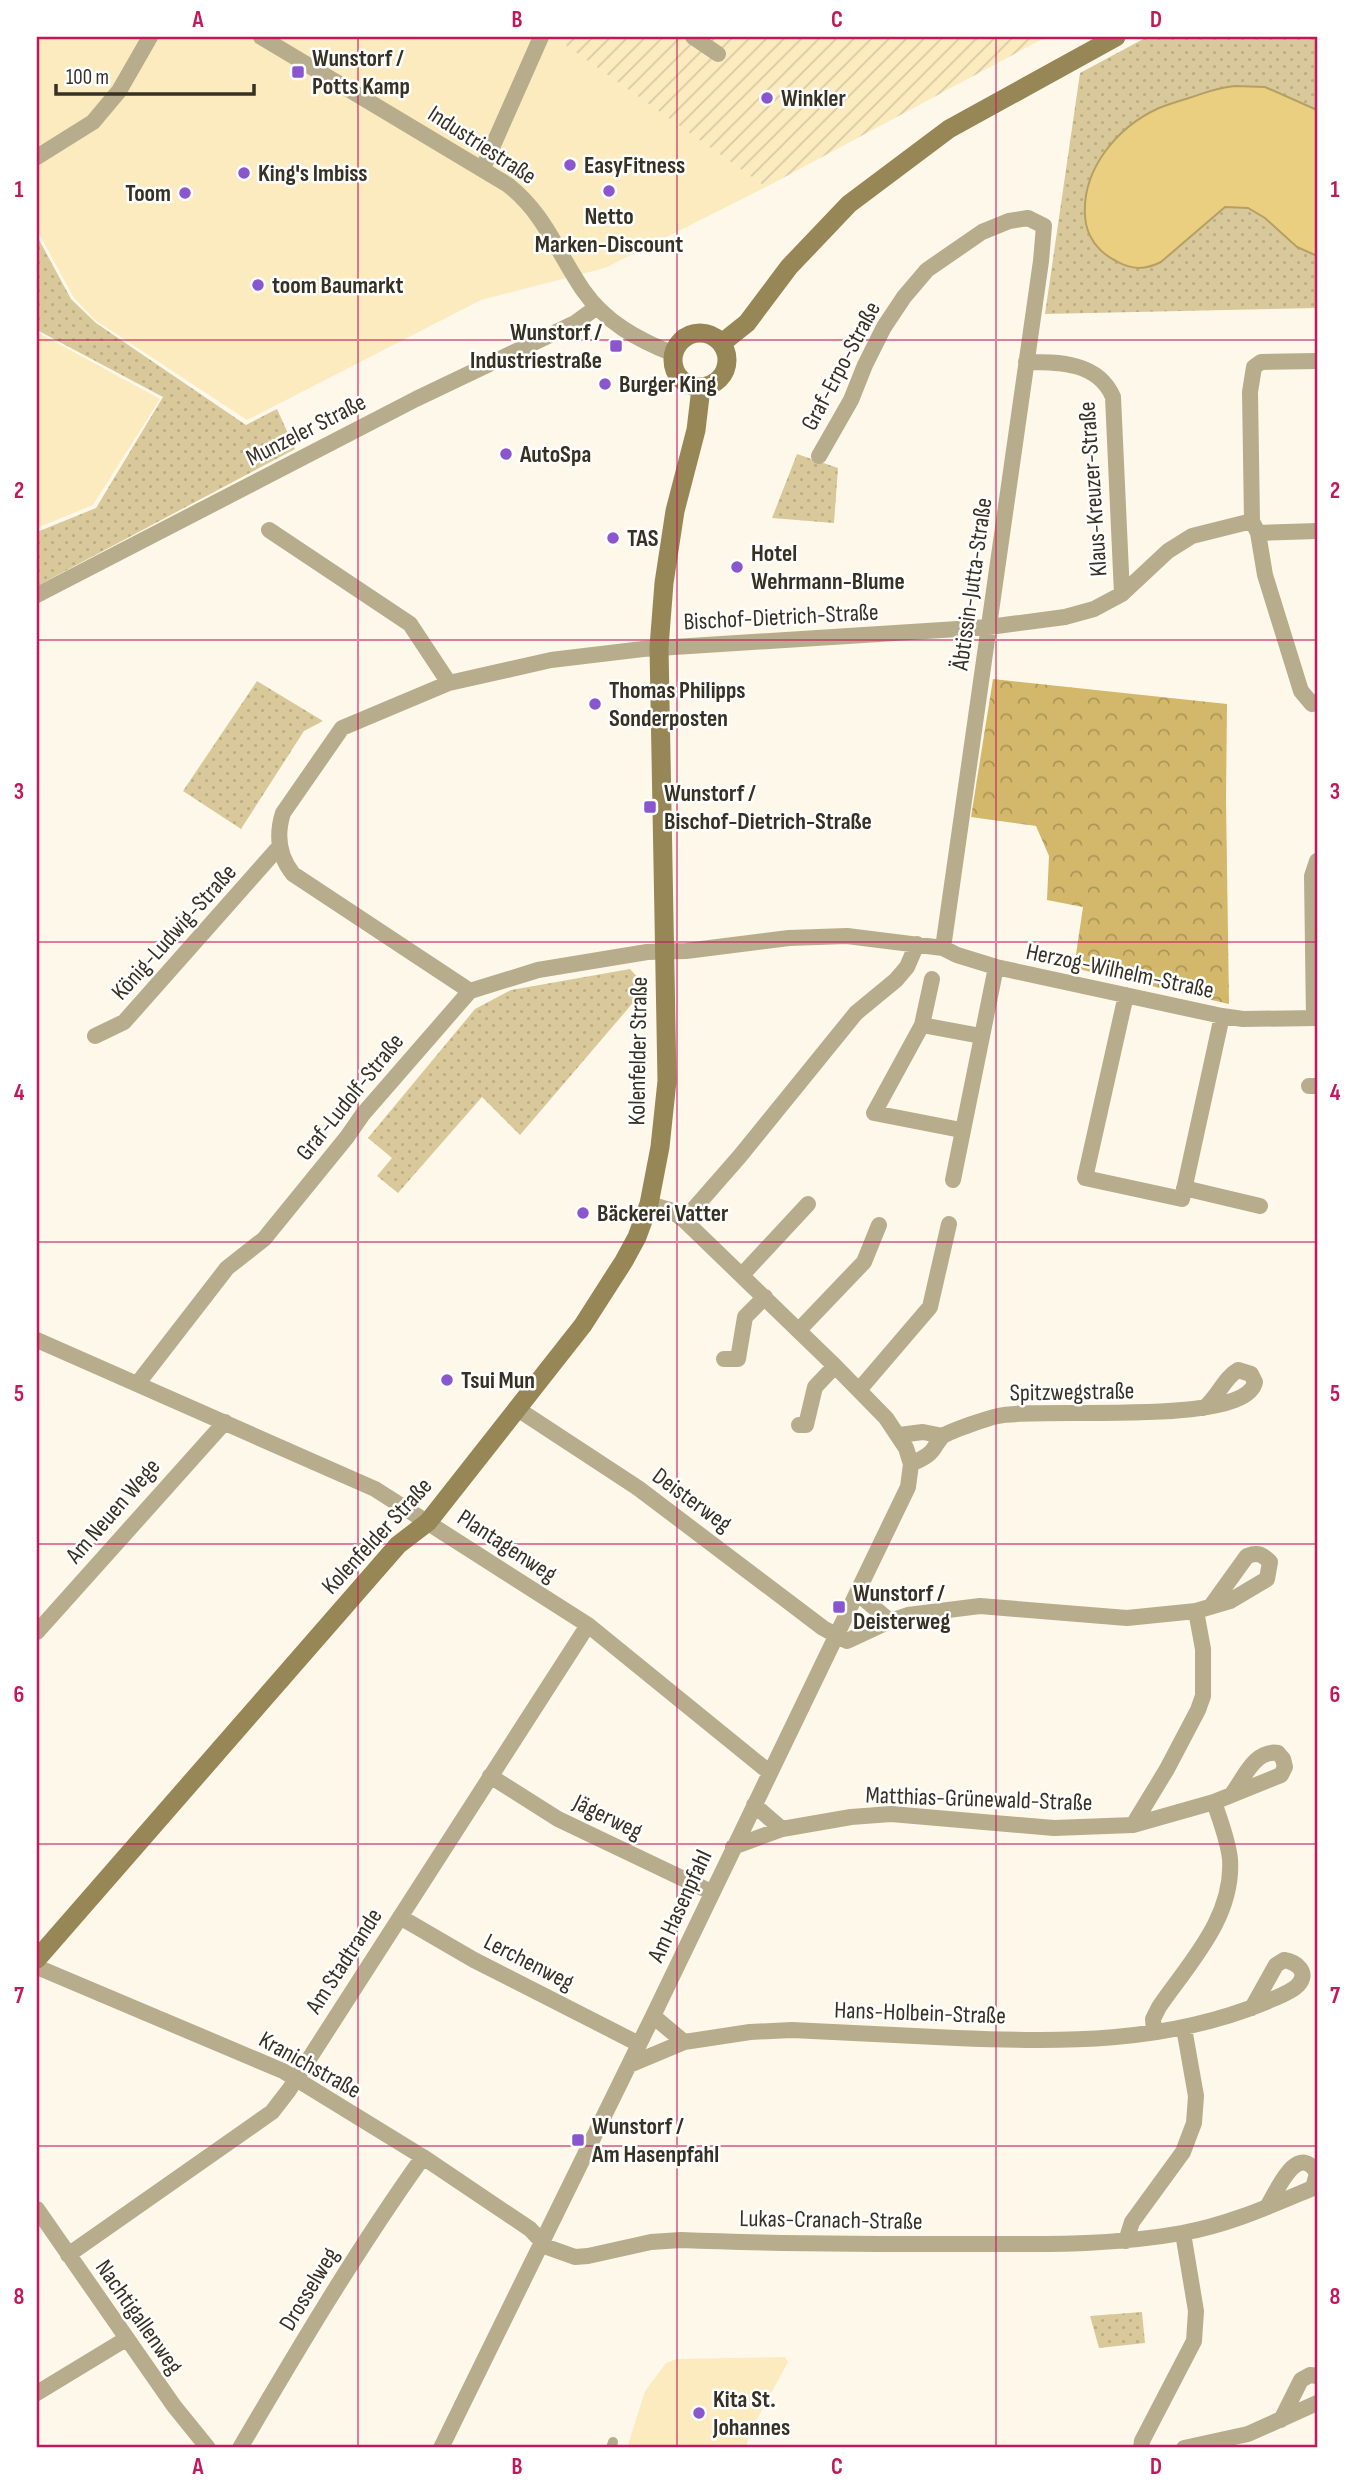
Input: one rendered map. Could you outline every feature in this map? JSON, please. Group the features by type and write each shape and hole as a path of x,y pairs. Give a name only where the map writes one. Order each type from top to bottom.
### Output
{"main road":[{"path":"722,344 747,323 789,267 849,204 949,129 1116,37"},
{"path":"708,334 722,344 726,351 727,368 717,382 701,388 693,387 679,378 675,370 674,354 677,346 691,335 708,334"},
{"name":"Kolenfelder Straße","path":"37,1959 398,1545 428,1522 564,1350 611,1283 637,1237 649,1204 660,1147 667,1081 659,648 664,583 675,511 696,430 701,388"}],"street":[{"path":"37,157 93,122 119,91 150,37"},
{"name":"Industriestraße","path":"261,37 483,169 527,200 554,239 582,289 597,307 617,325 674,354"},
{"path":"483,169 541,37"},
{"path":"693,37 718,54"},
{"name":"Graf-Erpo-Straße","path":"819,456 851,400 884,327 904,297 927,270 982,232 1009,221 1027,219 1044,226"},
{"name":"Äbtissin-Jutta-Straße","path":"943,948 1044,226"},
{"name":"Munzeler Straße","path":"37,595 416,399 575,323 597,307"},
{"path":"1317,361 1261,362 1254,367 1250,392 1255,527 1265,575 1301,691 1312,704 1317,702"},
{"name":"Klaus-Kreuzer-Straße","path":"1026,362 1062,362 1086,369 1108,385 1113,397 1122,594"},
{"name":"Bischof-Dietrich-Straße","path":"659,648 989,627 1065,617 1094,608 1122,594 1168,551 1192,536 1255,527 1317,531"},
{"path":"269,530 410,624 449,683"},
{"path":"659,648 551,660 449,683 342,728 284,813 279,826 279,847 293,874 470,991 538,970 664,951"},
{"name":"König-Ludwig-Straße","path":"95,1036 124,1022 279,847"},
{"path":"1316,1018 1312,876 1317,861"},
{"name":"Herzog-Wilhelm-Straße","path":"664,951 686,951 789,938 847,936 943,948 996,967 1222,1016 1243,1019 1316,1018"},
{"path":"684,1220 740,1156 856,1013 896,980 907,967 917,944"},
{"path":"953,1180 996,967"},
{"path":"932,979 922,1025 874,1113 961,1130"},
{"name":"Graf-Ludolf-Straße","path":"138,1383 227,1268 264,1239 363,1114 470,991"},
{"path":"1126,995 1084,1178 1182,1199 1222,1016"},
{"path":"922,1025 981,1036"},
{"path":"1184,1188 1259,1206"},
{"path":"649,1204 670,1210 684,1220 799,1330 900,1435 911,1464"},
{"path":"742,1275 808,1204"},
{"path":"859,1390 930,1307 949,1224"},
{"path":"799,1330 864,1262 880,1225"},
{"path":"724,1359 738,1359 745,1317 765,1297"},
{"name":"Plantagenweg","path":"40,1346 138,1383 375,1489 588,1625 769,1772"},
{"path":"799,1425 806,1425 815,1387 835,1366"},
{"name":"Deisterweg","path":"516,1408 638,1488 836,1637"},
{"name":"Spitzwegstraße","path":"911,1464 930,1453 943,1436 995,1416 1015,1412 1146,1414 1204,1408"},
{"name":"Am Neuen Wege","path":"37,1632 225,1422"},
{"name":"Spitzwegstraße","path":"900,1435 923,1432 943,1436"},
{"name":"Am Hasenpfahl","path":"441,2448 902,1502 908,1487 911,1464"},
{"path":"857,1593 890,1621"},
{"path":"836,1637 847,1642 908,1615 980,1606 1127,1618 1203,1609 1203,1696 1167,1769 1133,1825"},
{"name":"Am Stadtrande","path":"68,2255 272,2112 588,1625"},
{"name":"Jägerweg","path":"489,1776 558,1819 712,1892"},
{"name":"Matthias-Grünewald-Straße","path":"733,1847 782,1829 851,1817 891,1814 1048,1828 1133,1825 1214,1802 1232,1794"},
{"path":"1154,2032 1153,2019 1159,2007 1219,1921 1228,1894 1230,1857 1214,1802"},
{"path":"754,1805 782,1829"},
{"name":"Lerchenweg","path":"400,1917 474,1960 639,2044"},
{"name":"Kranichstraße","path":"37,1967 283,2071 423,2157 530,2228 542,2241"},
{"name":"Hans-Holbein-Straße","path":"629,2065 684,2042 750,2032 792,2030 1056,2042 1184,2028 1252,2008"},
{"path":"653,2016 684,2042"},
{"path":"1126,2241 1132,2221 1183,2152 1194,2123 1196,2096 1184,2028"},
{"name":"Drosselweg","path":"240,2448 375,2224 423,2157"},
{"name":"Lukas-Cranach-Straße","path":"542,2241 547,2247 575,2257 651,2242 681,2240 857,2244 1126,2241 1183,2233 1242,2217 1267,2207"},
{"name":"Nachtigallenweg","path":"37,2209 126,2339 208,2448"},
{"path":"1141,2448 1142,2441 1194,2341 1196,2311 1183,2233"},
{"path":"37,2393 126,2339"},
{"path":"1281,2420 1301,2380 1310,2375 1317,2376"},
{"path":"1184,2448 1248,2434 1317,2403"}],"shaded area":[{"path":"37,37 554,37 766,187 605,268 481,300 247,420 95,320 74,298 37,230"},
{"path":"554,37 1046,37 766,187"},
{"path":"1147,37 1317,37 1317,308 1045,314 1080,73"},
{"path":"1235,86 1265,87 1317,110 1317,256 1297,247 1265,218 1248,208 1225,207 1155,265 1133,267 1104,253 1094,243 1085,216 1089,182 1105,152 1129,126 1159,108 1212,90"},
{"path":"37,236 71,299 96,323 246,425 277,409 295,449 37,586 37,532 96,508 163,397 37,330"},
{"path":"37,332 160,399 93,505 37,528"},
{"path":"797,454 838,468 834,523 772,518"},
{"path":"257,681 323,721 304,731 241,829 183,791"},
{"path":"630,969 642,982 643,991 520,1135 482,1097 398,1193 377,1176 392,1158 368,1138 475,1009 511,990"},
{"path":"1142,2312 1145,2343 1099,2348 1090,2316"},
{"name":"Kita St. Johannes","path":"785,2357 788,2362 749,2434 746,2448 627,2448 645,2391 666,2363 677,2359"}],"green space":[{"path":"993,679 1227,704 1229,1004 1074,968 1083,907 1047,900 1049,856 1036,826 971,817"}],"place":[{"name":"Wunstorf / Potts Kamp","path":"298,72"},
{"name":"Winkler","path":"767,98"},
{"name":"EasyFitness","path":"570,165"},
{"name":"King's Imbiss","path":"244,173"},
{"name":"Netto Marken-Discount","path":"609,191"},
{"name":"Toom","path":"185,193"},
{"name":"toom Baumarkt","path":"258,285"},
{"name":"Wunstorf / Industriestraße","path":"616,346"},
{"name":"Burger King","path":"605,384"},
{"name":"AutoSpa","path":"506,454"},
{"name":"TAS","path":"613,538"},
{"name":"Hotel Wehrmann-Blume","path":"737,567"},
{"name":"Thomas Philipps Sonderposten","path":"595,704"},
{"name":"Wunstorf / Bischof-Dietrich-Straße","path":"650,807"},
{"name":"Bäckerei Vatter","path":"583,1213"},
{"name":"Tsui Mun","path":"447,1380"},
{"name":"Wunstorf / Deisterweg","path":"839,1607"},
{"name":"Wunstorf / Am Hasenpfahl","path":"578,2140"},
{"name":"Kita St. Johannes","path":"699,2413"}]}
